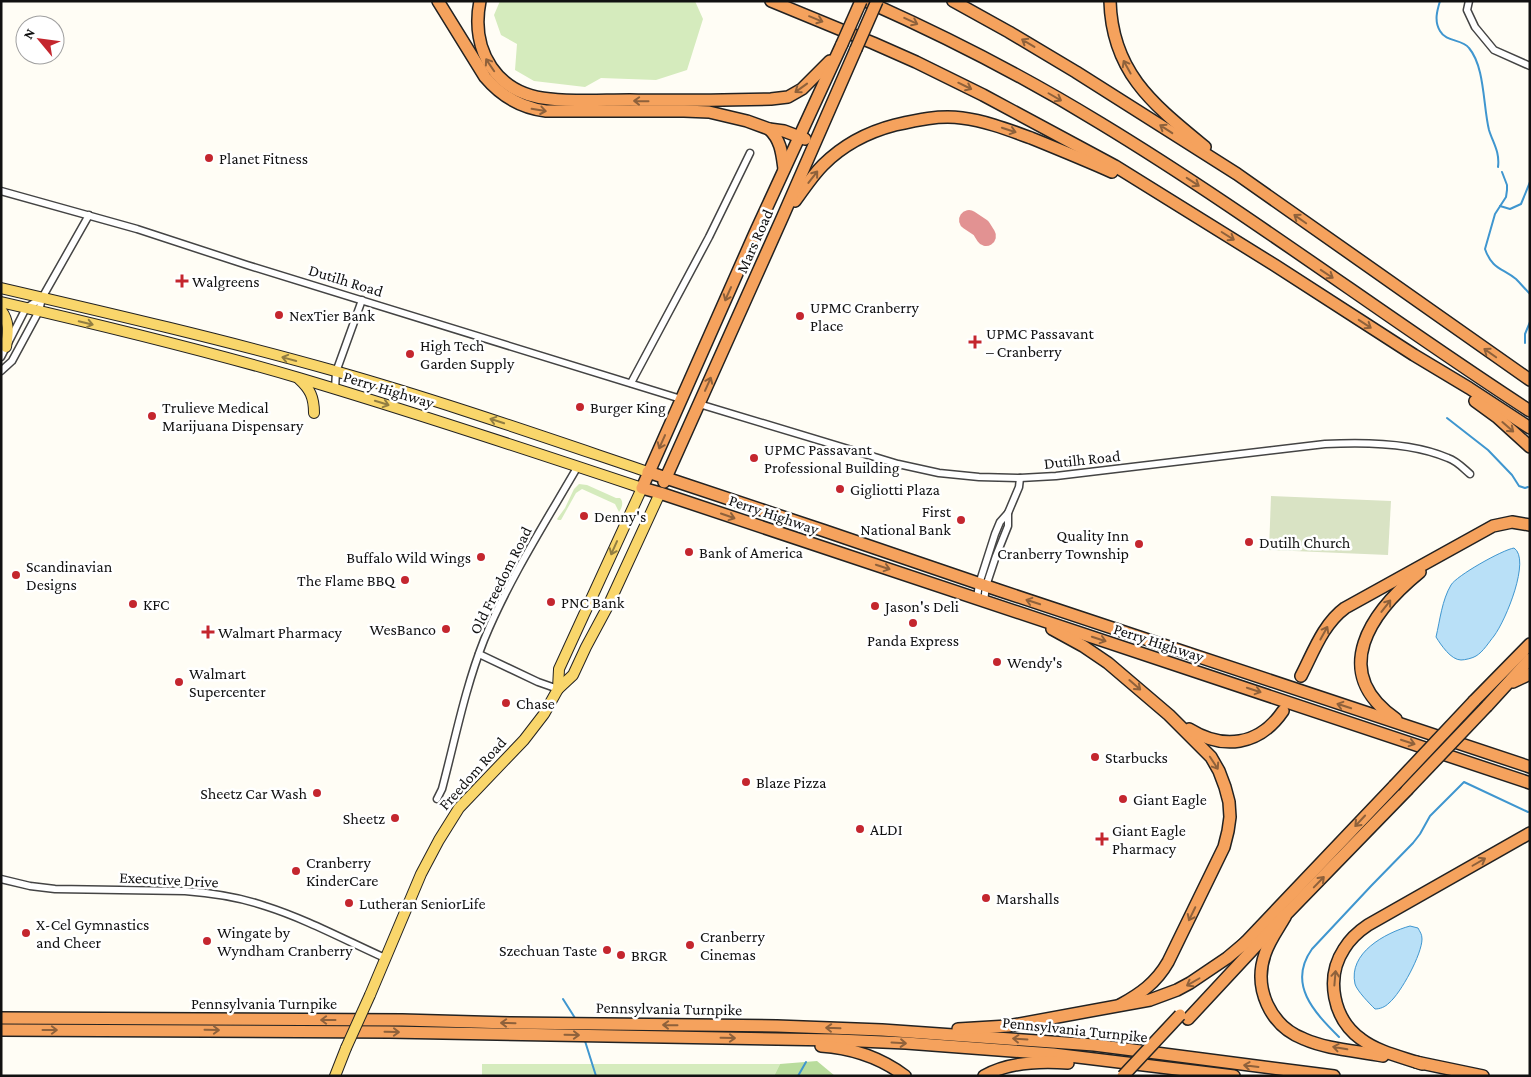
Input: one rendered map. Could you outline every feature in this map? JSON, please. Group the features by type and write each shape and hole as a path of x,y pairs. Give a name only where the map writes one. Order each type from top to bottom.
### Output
{"highway":[{"path":"438,1 485,77 493,86 522,106 546,111 709,112 747,121 769,129 784,131 814,143"},
{"path":"480,1 477,27 479,39 488,64 497,74 516,88 528,94 549,99 671,101 788,97 802,89 836,55"},
{"path":"771,1 873,43 983,95 1115,166 1530,428"},
{"name":"Mars Road","path":"648,472 861,1"},
{"path":"866,1 956,43 1099,122 1192,181 1530,412"},
{"name":"Mars Road","path":"660,492 877,1"},
{"path":"953,1 1076,72 1236,174 1530,380"},
{"path":"1110,1 1112,23 1117,43 1125,64 1136,83 1166,114 1236,174"},
{"path":"783,216 822,166 854,141 885,128 920,119 960,118 979,121 1012,131 1083,159 1156,192"},
{"path":"769,129 775,135 780,147 784,170"},
{"path":"1414,355 1497,417 1530,447"},
{"name":"Perry Highway","path":"648,472 1530,767"},
{"name":"Freedom Road","path":"642,488 648,472"},
{"name":"Perry Highway","path":"642,488 660,492 1530,782"},
{"path":"1301,676 1329,624 1340,611 1499,524 1512,522 1530,525"},
{"path":"1407,727 1377,703 1370,693 1361,667 1362,646 1369,629 1390,600 1414,577 1450,550"},
{"path":"1020,613 1096,654 1120,672 1169,715 1205,751 1219,771 1227,794 1230,809 1224,847 1164,969 1146,989 1120,1005"},
{"path":"1512,662 1530,639"},
{"path":"1134,1076 1246,942 1530,644"},
{"path":"1123,1076 1285,917 1530,659"},
{"path":"1498,694 1516,680 1530,674"},
{"path":"1169,715 1201,736 1229,742 1248,739 1261,733 1275,722 1283,711"},
{"path":"1422,1064 1373,1046 1360,1039 1350,1029 1339,1011 1334,990 1334,975 1340,955 1352,938 1368,925 1530,833"},
{"path":"1285,917 1264,954 1261,984 1265,1000 1275,1019 1289,1032 1310,1042 1483,1076"},
{"path":"882,1030 1008,1026 1150,1000 1177,990 1202,976 1246,942"},
{"name":"Pennsylvania Turnpike","path":"1,1018 402,1020 777,1026 882,1030 1094,1045 1334,1076"},
{"name":"Pennsylvania Turnpike","path":"1,1030 341,1032 837,1040 1072,1056 1234,1076"},
{"path":"780,1039 792,1044 827,1046 864,1054 886,1064 905,1076"},
{"path":"984,1076 1008,1066 1037,1062 1140,1064"}],"main road":[{"name":"Perry Highway","path":"1,288 192,333 336,372 466,411 648,472"},
{"name":"Perry Highway","path":"1,302 196,350 299,378 642,488"},
{"path":"1,310 8,324 6,347"},
{"path":"299,378 311,392 314,413"},
{"name":"Freedom Road","path":"558,689 559,670 642,488"},
{"name":"Freedom Road","path":"335,1076 426,864 446,828 466,800 531,732 558,689 573,676 608,606 660,492"}],"street":[{"path":"1469,1 1467,10 1475,27 1494,50 1530,66"},
{"path":"631,383 709,237 750,153"},
{"name":"Dutilh Road","path":"1,191 137,229 681,399"},
{"path":"1,372 12,361 38,311 42,298 88,216"},
{"path":"1,357 26,308 42,298"},
{"path":"331,388 362,300"},
{"name":"Dutilh Road","path":"699,404 898,464 979,477 1020,478 1090,472 1325,444 1356,443 1401,447 1442,456 1454,461 1470,474"},
{"name":"Old Freedom Road","path":"437,799 442,790 479,654 509,586 578,466"},
{"path":"980,599 982,585 1000,522 1008,513 1019,487 1020,478"},
{"path":"479,654 538,682 558,689"},
{"name":"Executive Drive","path":"1,879 45,888 185,891 227,896 278,910 385,958"}],"green space":[{"path":"500,1 695,1 703,19 687,70 656,80 601,78 585,87 534,81 515,70 517,44 501,35 494,15"},
{"path":"579,484 587,485 620,498 622,507 619,512 615,504 582,489 576,493 561,520 558,520 574,489"},
{"path":"1271,496 1391,501 1388,555 1269,550"},
{"path":"817,1061 835,1076 774,1076 780,1064"},
{"path":"482,1064 780,1064 774,1076 482,1076"}],"water":[{"path":"1514,548 1519,554 1518,576 1510,604 1499,628 1486,647 1476,656 1463,660 1454,658 1436,637 1443,604 1451,585 1480,564"},
{"path":"1410,926 1418,928 1421,933 1419,954 1405,982 1394,998 1384,1007 1375,1009 1356,987 1354,973 1357,963 1370,946 1380,939"}],"waterway":[{"path":"1440,1 1437,12 1440,31 1446,37 1466,45 1478,65 1489,130 1498,157 1498,167"},
{"path":"1502,172 1507,185 1506,197 1495,214 1485,249 1491,261 1516,279 1530,294"},
{"path":"1500,206 1510,209 1521,204 1530,182"},
{"path":"1525,343 1525,334 1530,322"},
{"path":"1447,418 1488,450 1512,475 1519,486 1528,487"},
{"path":"1339,1037 1313,1007 1303,986 1302,974 1305,962 1312,949 1413,843 1430,816 1464,782 1528,812"},
{"path":"563,999 575,1018"},
{"path":"585,1041 596,1076"},
{"path":"798,1076 806,1062"}],"taxiway":[{"path":"969,220 981,228 986,236"}],"place":[{"name":"Planet Fitness","path":"209,158"},
{"name":"Walgreens","path":"182,281"},
{"name":"NexTier Bank","path":"279,315"},
{"name":"UPMC Cranberry Place","path":"800,316"},
{"name":"UPMC Passavant – Cranberry","path":"975,342"},
{"name":"High Tech Garden Supply","path":"410,354"},
{"name":"Burger King","path":"580,407"},
{"name":"Trulieve Medical Marijuana Dispensary","path":"152,416"},
{"name":"UPMC Passavant Professional Building","path":"754,458"},
{"name":"Gigliotti Plaza","path":"840,489"},
{"name":"Denny's","path":"584,516"},
{"name":"First National Bank","path":"961,520"},
{"name":"Dutilh Church","path":"1249,542"},
{"name":"Quality Inn Cranberry Township","path":"1139,544"},
{"name":"Bank of America","path":"689,552"},
{"name":"Buffalo Wild Wings","path":"481,557"},
{"name":"Scandinavian Designs","path":"16,575"},
{"name":"The Flame BBQ","path":"405,580"},
{"name":"PNC Bank","path":"551,602"},
{"name":"KFC","path":"133,604"},
{"name":"Jason's Deli","path":"875,606"},
{"name":"Panda Express","path":"913,623"},
{"name":"WesBanco","path":"446,629"},
{"name":"Walmart Pharmacy","path":"208,632"},
{"name":"Wendy's","path":"997,662"},
{"name":"Walmart Supercenter","path":"179,682"},
{"name":"Chase","path":"506,703"},
{"name":"Starbucks","path":"1095,757"},
{"name":"Blaze Pizza","path":"746,782"},
{"name":"Sheetz Car Wash","path":"317,793"},
{"name":"Giant Eagle","path":"1123,799"},
{"name":"Sheetz","path":"395,818"},
{"name":"ALDI","path":"860,829"},
{"name":"Giant Eagle Pharmacy","path":"1102,839"},
{"name":"Cranberry KinderCare","path":"296,871"},
{"name":"Marshalls","path":"986,898"},
{"name":"Lutheran SeniorLife","path":"349,903"},
{"name":"X-Cel Gymnastics and Cheer","path":"26,933"},
{"name":"Wingate by Wyndham Cranberry","path":"207,941"},
{"name":"Cranberry Cinemas","path":"690,945"},
{"name":"Szechuan Taste","path":"607,950"},
{"name":"BRGR","path":"621,955"}]}
